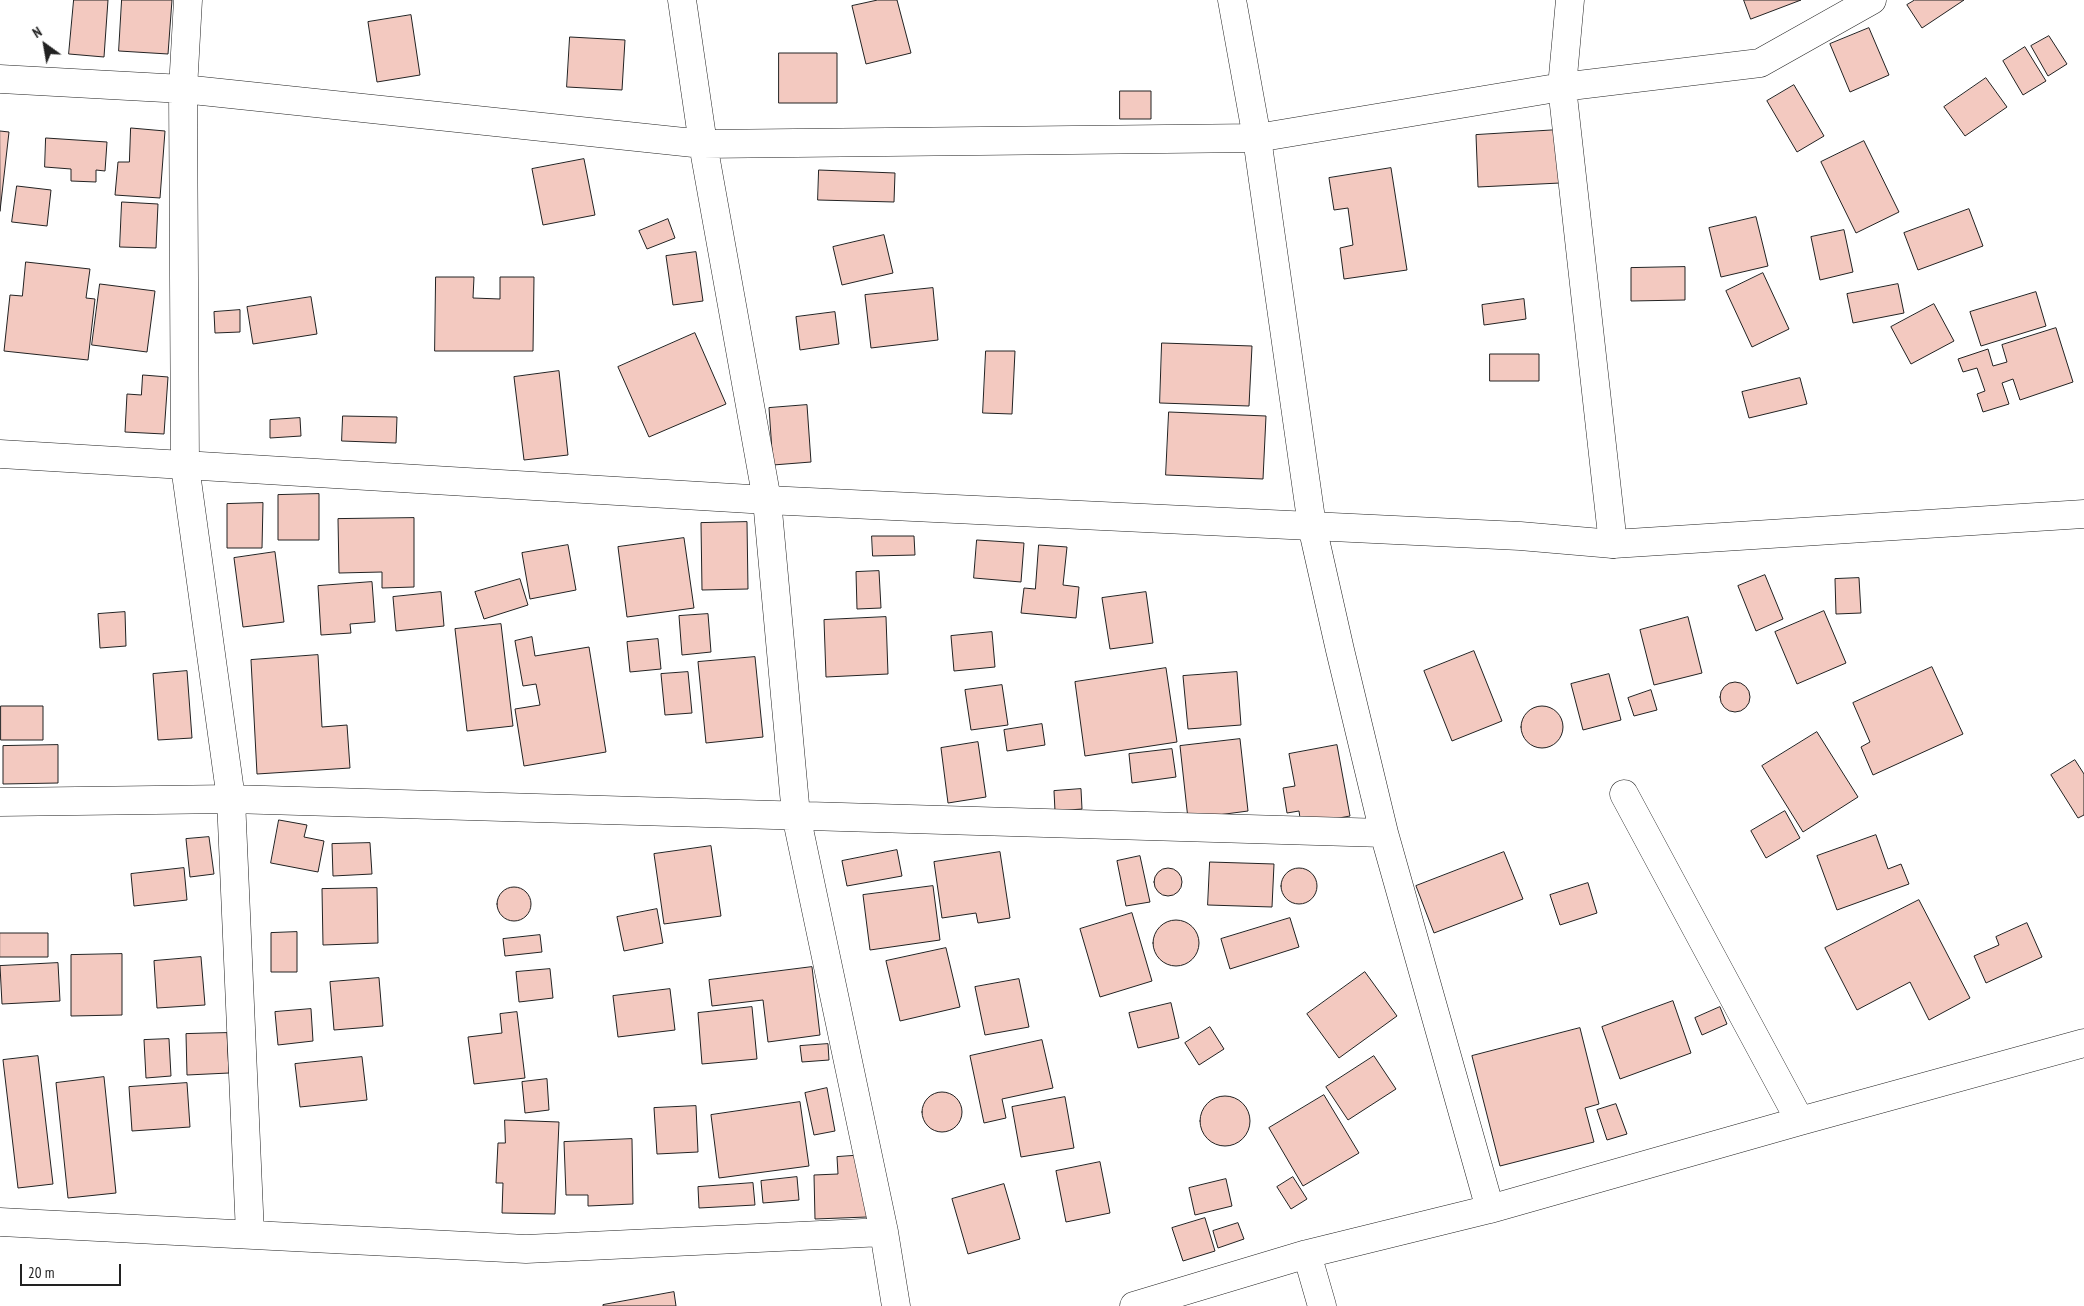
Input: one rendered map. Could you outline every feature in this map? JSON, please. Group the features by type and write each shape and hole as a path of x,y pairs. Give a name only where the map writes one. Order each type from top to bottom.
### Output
{"street":[{"path":"188,0 183,89 185,466 231,799 250,1234"},
{"path":"682,0 703,144 767,500 796,815 884,1232 896,1306"},
{"path":"1232,0 1257,138 1312,526 1384,833 1490,1209"},
{"path":"1570,0 1562,87 1613,544"},
{"path":"0,80 183,89 703,144 1257,138 1562,87 1760,62 1872,0"},
{"path":"0,454 767,500 1520,536 1613,544 2084,514"},
{"path":"1624,794 1800,1120"},
{"path":"0,802 231,799 1384,833"},
{"path":"1134,1306 1307,1254 1490,1209 1800,1120 2084,1042"},
{"path":"0,1222 526,1249 884,1232"},
{"path":"1307,1254 1322,1306"}],"building":[{"path":"74,0 108,0 104,57 69,54"},
{"path":"122,0 172,0 168,54 119,51"},
{"path":"878,0 897,0 911,53 866,64 852,6"},
{"path":"1744,0 1801,0 1751,19"},
{"path":"1915,0 1964,0 1922,28 1907,5"},
{"path":"411,15 420,75 377,82 368,22"},
{"path":"1869,28 1889,75 1850,92 1830,44"},
{"path":"2049,36 2067,64 2048,76 2031,46"},
{"path":"570,37 625,40 622,90 567,87"},
{"path":"2025,47 2046,81 2023,95 2003,61"},
{"path":"779,53 837,53 837,103 779,103"},
{"path":"1986,78 2007,107 1965,136 1944,107"},
{"path":"1794,85 1824,136 1797,152 1767,101"},
{"path":"1120,91 1151,91 1151,119 1120,119"},
{"path":"131,128 165,131 160,198 115,195 118,162 129,162"},
{"path":"1558,130 1560,183 1478,187 1476,135"},
{"path":"0,131 9,132 0,211"},
{"path":"46,138 107,142 105,171 96,170 96,182 71,181 71,169 45,167"},
{"path":"1864,141 1899,212 1856,233 1821,162"},
{"path":"584,159 595,215 543,225 532,169"},
{"path":"1391,168 1407,270 1344,279 1340,248 1353,245 1348,208 1334,210 1329,178"},
{"path":"819,170 895,173 894,202 818,200"},
{"path":"17,186 51,190 47,226 12,222"},
{"path":"122,202 158,204 156,248 120,247"},
{"path":"1969,209 1983,246 1918,270 1904,233"},
{"path":"1756,217 1768,266 1721,277 1709,228"},
{"path":"668,219 675,238 647,249 639,231"},
{"path":"1844,230 1853,272 1820,280 1811,237"},
{"path":"884,235 893,273 842,285 833,247"},
{"path":"696,252 703,301 673,305 666,256"},
{"path":"26,262 90,269 86,298 95,299 88,360 4,351 10,295 22,296"},
{"path":"1685,267 1685,300 1631,301 1631,268"},
{"path":"1763,273 1789,329 1752,347 1726,291"},
{"path":"436,277 474,277 473,298 500,299 500,277 534,277 533,351 435,351"},
{"path":"100,284 155,291 147,352 92,345"},
{"path":"1898,284 1904,313 1853,323 1847,294"},
{"path":"933,288 938,340 871,348 865,295"},
{"path":"2036,292 2046,326 1981,346 1970,312"},
{"path":"311,297 317,334 253,344 247,307"},
{"path":"1524,299 1526,319 1484,325 1482,305"},
{"path":"1934,304 1954,341 1911,364 1891,327"},
{"path":"240,310 240,332 215,333 214,312"},
{"path":"835,312 839,344 800,350 796,317"},
{"path":"2056,328 2073,382 2020,400 2013,379 2002,383 2009,404 1983,412 1977,394 1985,391 1977,368 1963,372 1958,359 1988,349 1993,366 2007,362 2002,345"},
{"path":"695,333 726,404 649,437 618,367"},
{"path":"1162,343 1252,346 1249,406 1160,403"},
{"path":"986,351 1015,351 1012,414 983,413"},
{"path":"1490,354 1539,354 1539,381 1490,381"},
{"path":"559,371 568,455 524,460 514,377"},
{"path":"143,375 168,377 164,434 125,432 127,394 141,395"},
{"path":"1800,378 1807,404 1749,418 1742,392"},
{"path":"807,405 811,462 773,465 769,408"},
{"path":"1169,412 1266,416 1263,479 1166,475"},
{"path":"343,416 397,417 396,443 342,441"},
{"path":"300,418 301,436 270,438 270,420"},
{"path":"319,494 319,540 278,540 278,495"},
{"path":"263,503 262,548 227,548 227,504"},
{"path":"414,518 414,587 382,588 382,572 339,573 338,519"},
{"path":"747,522 748,589 702,590 701,523"},
{"path":"872,536 914,536 915,555 873,556"},
{"path":"684,538 694,608 627,617 618,547"},
{"path":"977,540 1024,543 1021,582 974,578"},
{"path":"568,545 576,590 530,599 522,553"},
{"path":"1039,545 1067,547 1063,585 1079,587 1076,618 1021,613 1024,588 1035,589"},
{"path":"275,552 284,622 243,627 234,558"},
{"path":"879,571 881,608 857,609 856,572"},
{"path":"1765,575 1783,619 1756,631 1738,586"},
{"path":"1859,578 1861,613 1836,614 1835,579"},
{"path":"520,579 528,605 484,619 475,592"},
{"path":"372,582 375,622 350,624 351,633 321,635 318,586"},
{"path":"441,592 444,626 396,631 393,597"},
{"path":"1146,592 1153,643 1110,649 1102,598"},
{"path":"1824,611 1846,663 1797,684 1775,632"},
{"path":"125,612 126,646 100,648 98,614"},
{"path":"708,614 711,652 682,655 679,616"},
{"path":"886,617 888,674 826,677 824,620"},
{"path":"1688,617 1702,673 1654,685 1640,630"},
{"path":"501,624 513,726 467,731 455,629"},
{"path":"992,632 995,667 954,671 951,636"},
{"path":"532,637 535,656 589,647 606,752 524,766 515,709 540,705 536,684 523,686 515,641"},
{"path":"658,639 661,669 630,672 627,642"},
{"path":"1474,651 1502,721 1452,741 1424,671"},
{"path":"318,655 322,727 347,725 350,768 257,774 251,660"},
{"path":"755,657 763,737 706,743 698,662"},
{"path":"1932,667 1963,734 1873,775 1861,747 1870,742 1853,703"},
{"path":"1166,668 1177,742 1085,756 1075,682"},
{"path":"187,671 192,738 158,740 153,674"},
{"path":"688,672 692,713 665,715 661,674"},
{"path":"1237,672 1241,725 1188,729 1183,676"},
{"path":"1609,674 1621,720 1583,730 1571,684"},
{"path":"1735,682 1746,686 1750,697 1746,708 1735,712 1724,708 1720,697 1724,686"},
{"path":"1002,685 1008,725 971,730 965,690"},
{"path":"1651,690 1657,710 1634,716 1628,698"},
{"path":"1,706 43,706 43,740 1,740"},
{"path":"1546,706 1554,709 1560,715 1563,727 1560,739 1554,745 1538,748 1530,745 1524,739 1521,723 1524,715 1530,709"},
{"path":"1042,724 1045,745 1007,751 1004,730"},
{"path":"1817,732 1858,797 1803,832 1762,766"},
{"path":"1240,739 1248,811 1188,819 1180,746"},
{"path":"978,742 986,797 948,803 941,748"},
{"path":"58,745 58,783 3,784 3,746"},
{"path":"1337,745 1350,816 1301,825 1299,811 1287,813 1283,788 1295,786 1289,754"},
{"path":"1172,749 1176,777 1132,783 1129,754"},
{"path":"2075,760 2084,774 2084,815 2078,818 2051,775"},
{"path":"1081,789 1082,809 1055,811 1054,791"},
{"path":"1785,811 1800,838 1766,858 1751,831"},
{"path":"279,820 307,825 304,837 324,841 318,872 271,863"},
{"path":"1876,835 1888,869 1901,864 1909,884 1837,910 1817,856"},
{"path":"209,837 214,874 190,877 186,839"},
{"path":"370,843 372,874 333,876 332,844"},
{"path":"711,846 721,916 664,924 654,854"},
{"path":"897,850 902,876 847,886 842,861"},
{"path":"1000,852 1010,918 978,923 976,913 942,918 934,862"},
{"path":"1504,852 1523,899 1434,933 1416,886"},
{"path":"1140,856 1150,902 1126,906 1117,861"},
{"path":"1210,862 1274,864 1272,907 1208,905"},
{"path":"184,868 187,900 134,906 131,874"},
{"path":"1168,868 1178,872 1182,882 1178,892 1168,896 1158,892 1154,882 1158,872"},
{"path":"1299,868 1311,874 1317,886 1311,898 1299,904 1287,898 1281,886 1287,874"},
{"path":"1588,883 1597,913 1560,925 1550,895"},
{"path":"933,886 940,940 870,950 863,895"},
{"path":"514,887 526,892 531,904 526,916 514,921 502,916 497,904 502,892"},
{"path":"377,888 378,943 323,945 322,889"},
{"path":"1919,900 1970,998 1929,1020 1910,982 1857,1010 1825,948"},
{"path":"657,909 663,943 624,951 617,917"},
{"path":"1132,913 1152,981 1100,997 1080,929"},
{"path":"1290,918 1299,947 1230,969 1221,939"},
{"path":"1176,920 1189,924 1195,930 1199,943 1195,956 1189,962 1176,966 1163,962 1157,956 1153,943 1157,930 1163,924"},
{"path":"2027,923 2042,957 1986,983 1974,956 1999,945 1996,937"},
{"path":"297,932 297,972 271,972 271,933"},
{"path":"0,933 48,933 48,957 0,957"},
{"path":"540,935 542,952 505,956 503,939"},
{"path":"946,948 960,1007 900,1021 886,961"},
{"path":"122,954 122,1015 71,1016 71,955"},
{"path":"201,957 205,1005 157,1008 154,961"},
{"path":"58,963 60,1001 2,1004 0,966"},
{"path":"812,967 820,1035 768,1042 763,1000 712,1006 709,980"},
{"path":"550,969 553,998 519,1002 516,972"},
{"path":"1365,972 1397,1016 1339,1058 1307,1014"},
{"path":"379,978 383,1026 334,1030 330,982"},
{"path":"1019,979 1029,1027 985,1035 975,987"},
{"path":"670,989 675,1030 618,1037 613,996"},
{"path":"1673,1001 1691,1053 1620,1079 1602,1027"},
{"path":"1171,1003 1179,1038 1138,1048 1129,1013"},
{"path":"752,1007 757,1059 702,1064 698,1013"},
{"path":"1720,1007 1727,1024 1702,1035 1695,1018"},
{"path":"311,1009 313,1041 278,1045 275,1012"},
{"path":"517,1012 525,1078 474,1084 468,1037 502,1033 500,1014"},
{"path":"1210,1027 1224,1049 1199,1065 1185,1043"},
{"path":"1580,1028 1599,1104 1585,1108 1594,1142 1500,1166 1472,1056"},
{"path":"227,1033 229,1073 187,1075 186,1034"},
{"path":"169,1039 171,1076 146,1078 144,1040"},
{"path":"1042,1040 1053,1088 1002,1099 1006,1118 984,1123 970,1056"},
{"path":"828,1044 829,1060 802,1062 800,1046"},
{"path":"38,1056 53,1184 18,1188 3,1060"},
{"path":"1374,1056 1396,1089 1348,1120 1326,1087"},
{"path":"362,1057 367,1100 300,1107 295,1064"},
{"path":"104,1077 116,1193 68,1198 56,1083"},
{"path":"547,1079 549,1110 525,1113 522,1082"},
{"path":"187,1083 190,1127 132,1131 129,1087"},
{"path":"827,1088 835,1131 814,1135 805,1093"},
{"path":"946,1092 953,1095 959,1101 962,1112 961,1120 953,1129 946,1132 938,1132 931,1129 923,1120 922,1108 925,1101 934,1093"},
{"path":"1324,1095 1359,1153 1303,1186 1269,1128"},
{"path":"1225,1096 1234,1098 1245,1107 1250,1121 1248,1130 1239,1141 1225,1146 1216,1144 1205,1135 1200,1121 1202,1112 1211,1101"},
{"path":"1065,1097 1074,1148 1021,1157 1012,1107"},
{"path":"800,1102 809,1166 719,1178 711,1115"},
{"path":"1616,1104 1627,1134 1607,1140 1597,1110"},
{"path":"696,1106 698,1152 657,1154 654,1108"},
{"path":"505,1120 559,1122 555,1214 502,1213 503,1183 496,1183 498,1143 505,1143"},
{"path":"632,1139 633,1204 588,1206 588,1195 566,1195 564,1142"},
{"path":"865,1155 867,1217 815,1219 814,1175 838,1174 837,1157"},
{"path":"1100,1162 1110,1213 1066,1222 1056,1171"},
{"path":"797,1177 799,1200 763,1203 761,1181"},
{"path":"1293,1177 1307,1199 1291,1209 1277,1187"},
{"path":"1226,1179 1232,1206 1195,1215 1189,1188"},
{"path":"753,1183 755,1205 699,1208 698,1187"},
{"path":"1004,1184 1020,1239 968,1254 952,1199"},
{"path":"1205,1218 1215,1251 1183,1261 1172,1228"},
{"path":"1238,1223 1244,1239 1218,1248 1213,1231"},
{"path":"674,1292 676,1306 603,1306 603,1305"}]}
